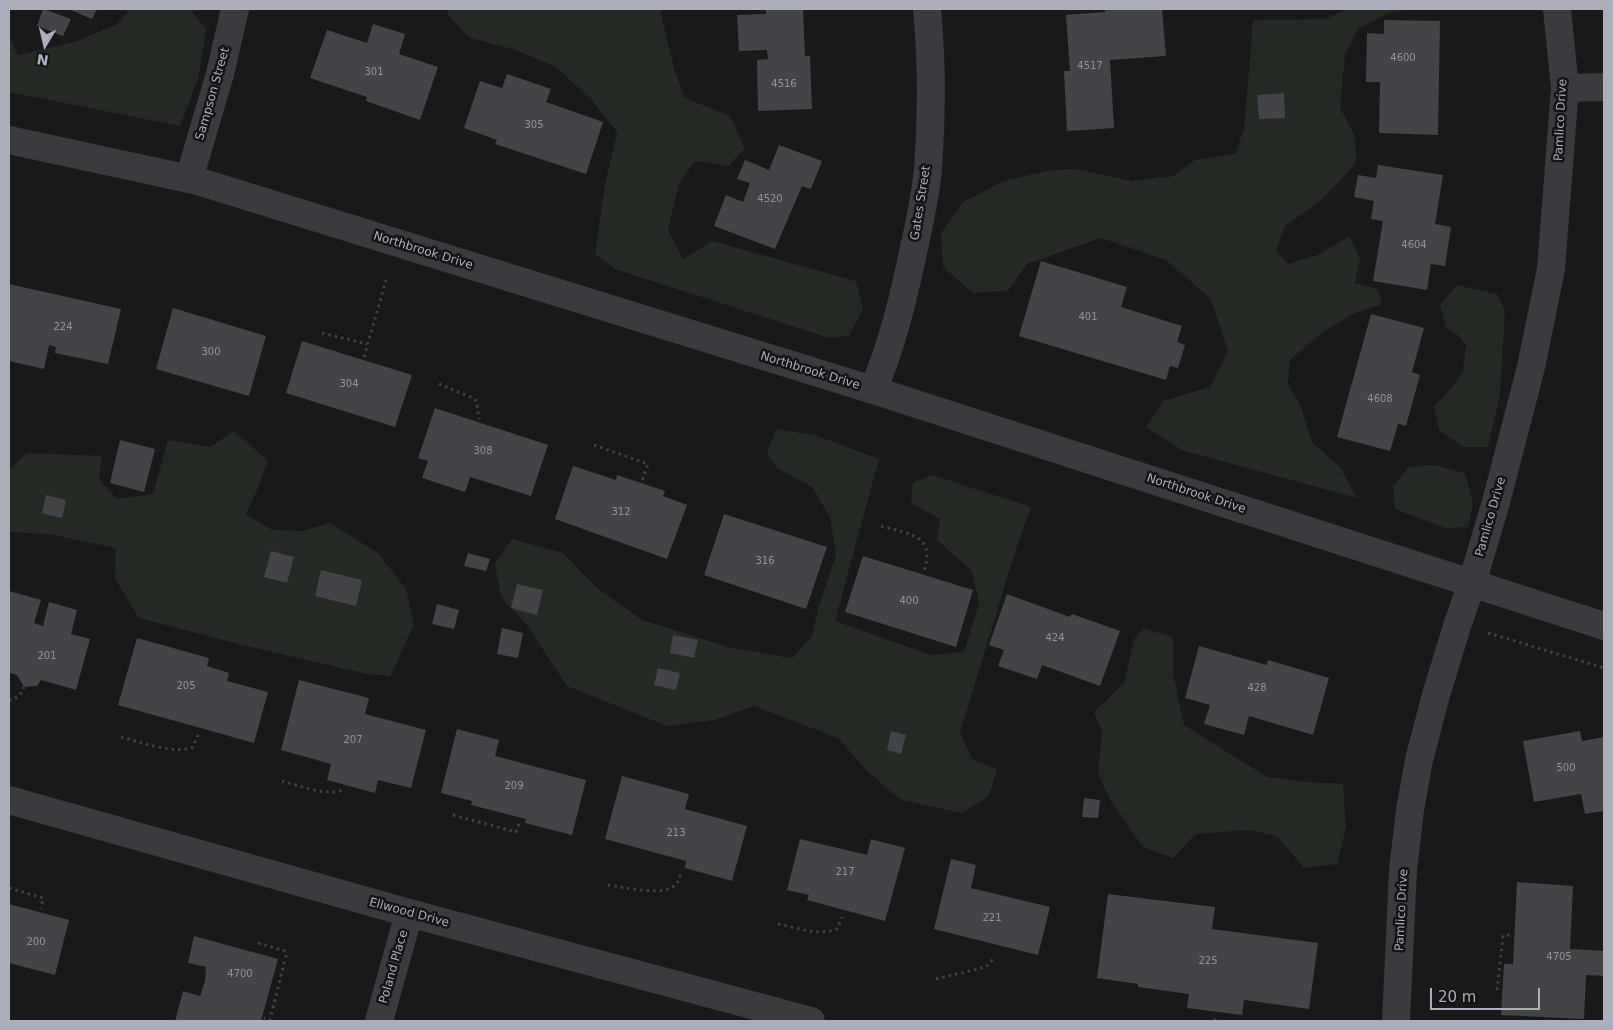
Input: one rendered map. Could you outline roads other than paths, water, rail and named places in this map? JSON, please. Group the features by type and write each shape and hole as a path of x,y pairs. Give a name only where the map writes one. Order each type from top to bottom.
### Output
{"street":[{"name":"Sampson Street","path":"189,179 220,74 235,9"},
{"name":"Gates Street","path":"873,390 886,359 904,294 918,233 926,178 930,132 931,48 928,9"},
{"name":"Pamlico Drive","path":"1396,1021 1404,870 1410,810 1419,760 1436,695 1496,502 1531,367 1551,269 1565,88 1557,9"},
{"path":"1565,88 1604,87"},
{"name":"Northbrook Drive","path":"9,140 189,179 873,390 1604,626"},
{"name":"Ellwood Drive","path":"9,800 409,913 811,1021"},
{"name":"Poland Place","path":"379,1021 409,913"}]}
